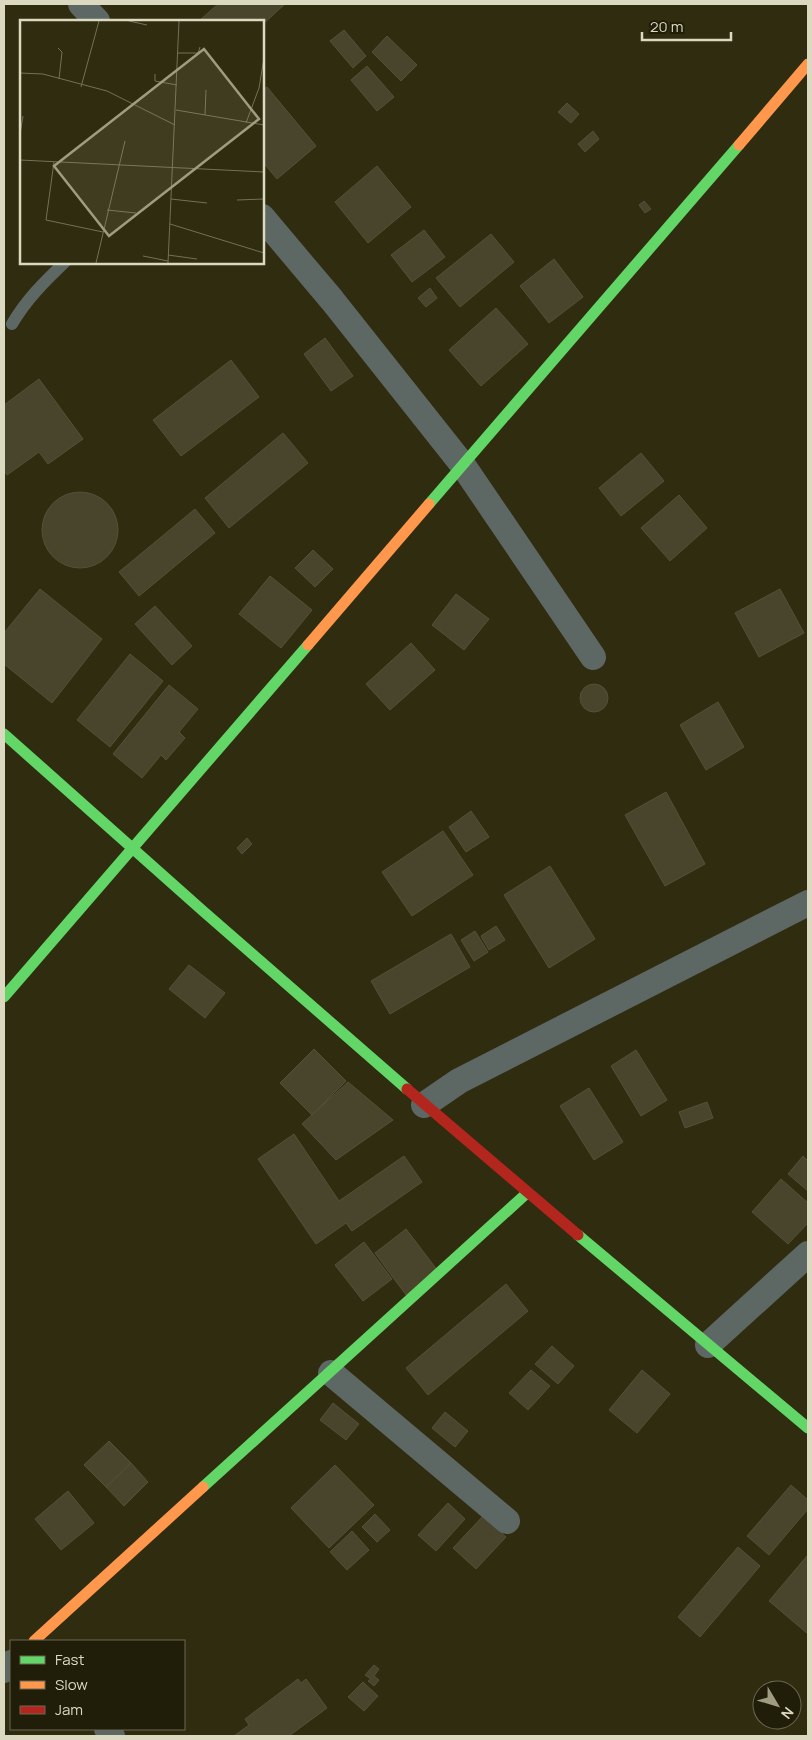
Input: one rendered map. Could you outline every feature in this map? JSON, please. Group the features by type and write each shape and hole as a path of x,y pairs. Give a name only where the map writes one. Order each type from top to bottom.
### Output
{"street":[{"path":"81,4 96,20"},
{"path":"4,997 808,64"},
{"path":"264,219 332,300 462,464 593,657"},
{"path":"4,734 424,1105 808,1428"},
{"path":"424,1105 459,1081 808,903"},
{"path":"45,1637 527,1193"},
{"path":"708,1345 808,1254"},
{"path":"331,1372 507,1521"}],"lane":[{"path":"12,324 21,308 62,264"}],"building":[{"path":"218,4 285,4 264,23 264,20 200,20"},
{"path":"344,30 366,56 353,68 330,41"},
{"path":"387,36 417,65 401,81 372,52"},
{"path":"367,66 394,97 377,111 351,80"},
{"path":"267,87 316,146 277,179 264,163 264,89"},
{"path":"567,103 579,114 571,123 558,112"},
{"path":"593,131 599,139 585,152 578,144"},
{"path":"377,166 411,207 368,243 335,202"},
{"path":"644,201 651,209 645,213 639,205"},
{"path":"424,230 445,257 412,282 391,255"},
{"path":"491,234 514,262 460,307 436,278"},
{"path":"554,259 583,297 549,323 520,286"},
{"path":"430,288 437,298 426,307 418,298"},
{"path":"496,308 528,344 481,386 449,350"},
{"path":"325,338 353,376 331,391 304,354"},
{"path":"231,360 259,397 181,456 153,420"},
{"path":"39,379 83,439 48,464 39,452 7,475 4,470 4,405"},
{"path":"283,433 308,463 229,528 205,498"},
{"path":"641,453 664,481 621,516 599,488"},
{"path":"80,492 95,495 107,503 115,515 118,530 115,545 107,557 95,565 80,568 65,565 53,557 45,545 42,530 45,515 53,503 65,495"},
{"path":"679,495 707,528 670,561 641,528"},
{"path":"195,509 215,533 139,596 119,572"},
{"path":"313,550 333,569 315,587 295,568"},
{"path":"270,576 312,610 281,648 239,614"},
{"path":"40,589 102,639 52,703 4,664 4,633"},
{"path":"780,589 804,633 759,657 735,613"},
{"path":"456,594 489,619 464,650 432,625"},
{"path":"155,606 192,646 172,665 135,624"},
{"path":"411,643 435,670 390,710 366,684"},
{"path":"130,654 163,681 110,747 77,720"},
{"path":"594,684 604,688 608,698 604,708 594,712 584,708 580,698 584,688"},
{"path":"169,685 198,709 179,732 185,738 166,760 161,755 142,778 113,754"},
{"path":"718,702 744,747 706,770 680,725"},
{"path":"666,792 705,864 665,886 625,815"},
{"path":"471,811 489,837 466,852 449,827"},
{"path":"443,831 473,875 412,916 382,872"},
{"path":"247,838 252,844 242,854 237,848"},
{"path":"550,866 595,939 549,968 504,895"},
{"path":"496,926 505,940 489,950 481,936"},
{"path":"475,931 488,952 474,961 461,940"},
{"path":"451,934 470,967 390,1014 371,981"},
{"path":"189,965 225,993 205,1018 169,989"},
{"path":"314,1049 346,1081 312,1115 280,1083"},
{"path":"636,1050 667,1100 641,1116 611,1066"},
{"path":"348,1082 393,1120 336,1160 302,1124"},
{"path":"589,1088 623,1142 594,1160 560,1106"},
{"path":"707,1102 713,1118 685,1128 679,1112"},
{"path":"294,1134 339,1201 404,1156 422,1182 352,1231 346,1223 316,1244 258,1159"},
{"path":"803,1156 808,1161 808,1191 788,1174"},
{"path":"781,1179 808,1203 808,1223 788,1244 752,1212"},
{"path":"406,1229 438,1271 406,1295 375,1253"},
{"path":"364,1242 392,1279 363,1301 335,1265"},
{"path":"506,1284 528,1311 428,1395 406,1368"},
{"path":"552,1346 574,1366 558,1384 535,1364"},
{"path":"531,1370 550,1386 528,1410 509,1393"},
{"path":"642,1370 670,1394 637,1433 609,1410"},
{"path":"333,1403 359,1424 346,1440 320,1420"},
{"path":"445,1412 468,1431 455,1447 432,1428"},
{"path":"109,1441 131,1463 106,1487 84,1465"},
{"path":"131,1463 148,1482 124,1506 106,1487"},
{"path":"335,1465 374,1505 329,1548 291,1508"},
{"path":"791,1485 808,1500 808,1509 769,1555 747,1536"},
{"path":"68,1491 94,1523 61,1550 35,1519"},
{"path":"448,1503 465,1519 436,1551 418,1535"},
{"path":"375,1514 390,1530 377,1542 362,1527"},
{"path":"483,1516 506,1537 476,1569 453,1548"},
{"path":"352,1531 369,1550 347,1570 330,1552"},
{"path":"738,1547 760,1566 700,1637 678,1617"},
{"path":"808,1557 808,1634 769,1601"},
{"path":"374,1665 379,1669 374,1676 379,1680 374,1686 368,1681 371,1679 365,1675"},
{"path":"298,1679 301,1683 306,1679 327,1708 289,1736 234,1736 249,1725 245,1719"},
{"path":"363,1682 378,1696 364,1711 348,1697"}],"traffic: fast":[{"path":"429,504 739,145"},
{"path":"4,997 308,645"},
{"path":"4,734 407,1089"},
{"path":"203,1487 527,1193"},
{"path":"578,1235 808,1428"}],"traffic: slow":[{"path":"739,145 808,64"},
{"path":"308,645 429,504"},
{"path":"35,1640 203,1487"}],"traffic: jam":[{"path":"407,1089 578,1235"}]}
